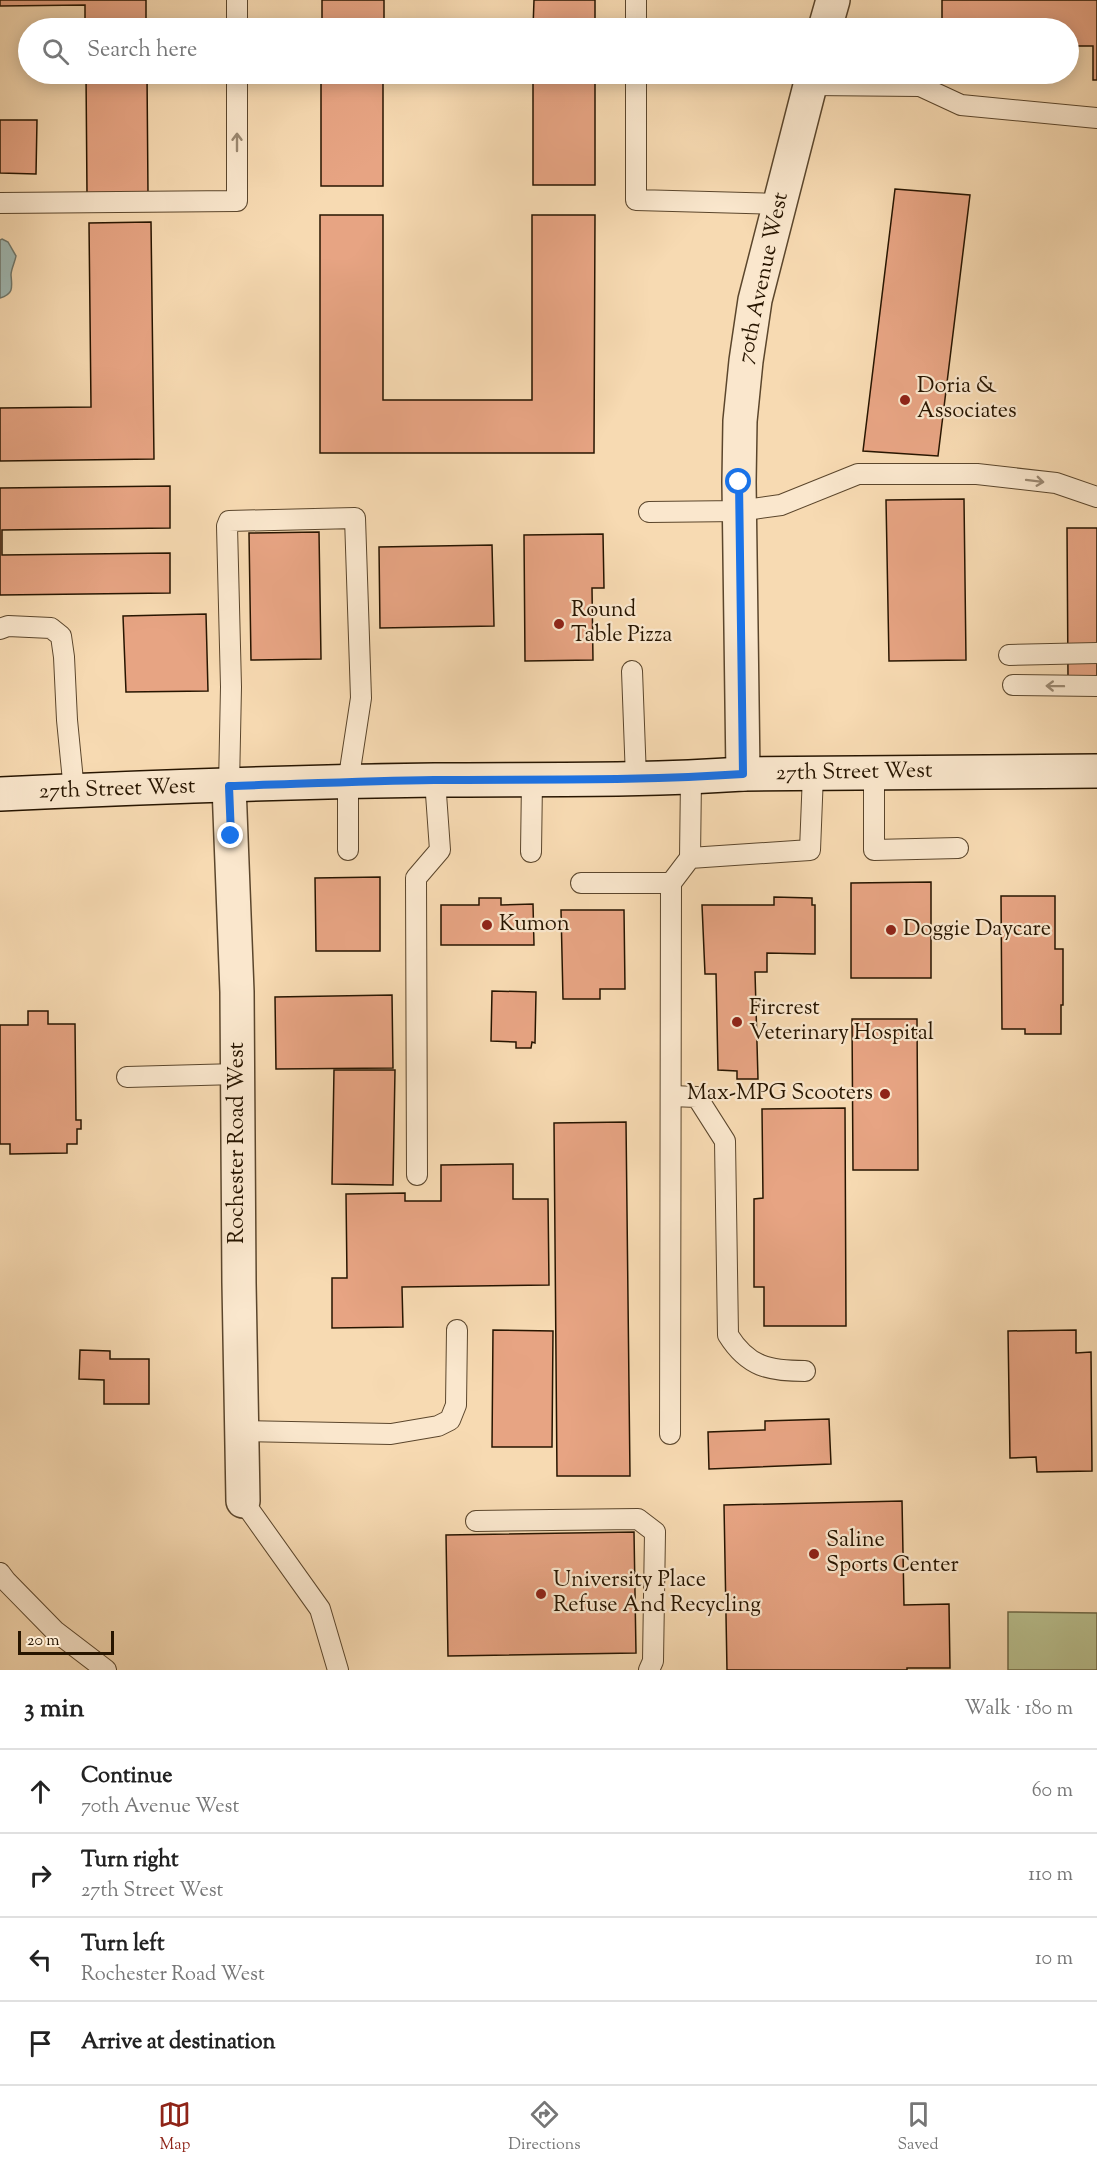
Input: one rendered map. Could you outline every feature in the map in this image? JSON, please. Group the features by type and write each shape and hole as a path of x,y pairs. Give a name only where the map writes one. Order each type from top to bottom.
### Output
{"street":[{"path":"828,18 833,0"},
{"name":"70th Avenue West","path":"743,774 740,421 755,300 811,84"},
{"name":"27th Street West","path":"0,794 435,780 532,781 691,778 743,774 1097,771"},
{"name":"Rochester Road West","path":"229,786 237,992 243,1501"}],"lane":[{"path":"237,0 237,18"},
{"path":"636,0 636,18"},
{"path":"0,203 237,201 237,84"},
{"path":"636,84 636,200 779,204"},
{"path":"889,84 920,86 961,105 1097,118"},
{"path":"649,513 739,511 781,505 858,474 977,474 1056,483 1097,496"},
{"path":"229,786 231,687 227,526 229,520 355,518 361,698 348,783 348,850"},
{"path":"0,629 8,626 51,628 61,636 74,791"},
{"path":"1009,655 1097,653"},
{"path":"632,671 636,778"},
{"path":"1012,685 1097,686"},
{"path":"690,858 810,850 813,774"},
{"path":"874,774 874,850 958,848"},
{"path":"670,1434 671,883 690,858 691,778"},
{"path":"417,1175 416,878 440,850 435,780"},
{"path":"531,852 532,781"},
{"path":"581,883 671,883"},
{"path":"127,1077 237,1074"},
{"path":"671,1096 697,1096 725,1141 728,1335 747,1360 763,1367 783,1371 805,1371"},
{"path":"242,1431 391,1434 438,1426 450,1420 456,1405 457,1330"},
{"path":"243,1501 320,1609 338,1670"},
{"path":"476,1521 638,1519 655,1532 653,1661 649,1670"},
{"path":"0,1573 55,1631 106,1670"}],"green space":[{"path":"1008,1612 1097,1613 1097,1670 1008,1670"}],"water":[{"path":"0,240 8,242 16,256 11,273 11,290 0,298"}],"building":[{"path":"0,0 146,0 146,18 85,18 85,5 0,6"},
{"path":"322,0 384,0 384,18 322,18"},
{"path":"534,0 595,0 595,18 533,18"},
{"path":"942,0 1097,0 1097,80 1093,80 1093,46 1079,46 1079,18 942,18"},
{"path":"86,84 147,84 148,193 87,193"},
{"path":"321,84 383,84 383,186 321,186"},
{"path":"533,84 595,84 595,185 533,185"},
{"path":"0,120 37,120 36,174 0,173"},
{"path":"895,189 970,195 938,456 863,451"},
{"path":"320,215 383,215 383,400 532,400 532,215 595,215 594,453 320,453"},
{"path":"151,222 154,459 0,461 0,408 91,407 89,223"},
{"path":"170,486 170,528 2,530 2,555 170,553 170,593 0,595 0,488"},
{"path":"964,499 966,660 889,661 886,500"},
{"path":"1067,528 1097,528 1097,678 1068,678"},
{"path":"319,532 321,659 251,660 249,533"},
{"name":"Round Table Pizza","path":"603,534 604,588 592,588 593,660 525,661 524,535"},
{"path":"492,545 494,626 380,628 379,547"},
{"path":"206,614 208,691 126,692 123,616"},
{"path":"380,877 380,951 316,951 315,878"},
{"name":"Doggie Daycare","path":"931,882 931,978 851,978 851,883"},
{"path":"1001,896 1055,896 1055,949 1063,949 1061,1034 1025,1034 1025,1029 1002,1029"},
{"name":"Fircrest Veterinary Hospital","path":"774,897 812,898 812,905 815,905 815,954 767,953 767,972 755,972 758,1079 737,1079 737,1071 718,1070 716,974 705,974 702,905 774,905"},
{"name":"Kumon","path":"479,898 501,898 501,905 533,904 534,945 441,945 441,905 479,905"},
{"path":"561,910 624,910 625,989 600,989 600,999 563,999"},
{"path":"492,991 536,992 535,1043 532,1042 531,1048 516,1048 516,1042 491,1041"},
{"path":"392,995 393,1068 276,1069 275,997"},
{"path":"28,1011 48,1011 48,1024 75,1024 76,1120 81,1120 81,1129 77,1129 77,1144 67,1144 67,1153 10,1154 10,1144 0,1144 0,1025 28,1025"},
{"name":"Max-MPG Scooters","path":"852,1019 917,1019 918,1170 853,1170"},
{"path":"334,1070 395,1070 393,1185 332,1184"},
{"path":"845,1108 846,1326 764,1326 764,1287 754,1287 754,1199 763,1198 762,1109"},
{"path":"626,1122 630,1476 557,1476 554,1123"},
{"path":"513,1164 513,1199 548,1199 549,1285 402,1287 403,1327 332,1328 332,1278 347,1278 346,1194 405,1193 405,1201 441,1201 441,1165"},
{"path":"493,1330 553,1331 552,1447 492,1447"},
{"path":"1076,1330 1076,1353 1091,1352 1092,1471 1037,1472 1036,1457 1010,1458 1008,1331"},
{"path":"80,1350 110,1351 110,1359 149,1359 149,1404 104,1404 104,1380 79,1379"},
{"path":"829,1419 831,1464 709,1469 708,1432 765,1430 765,1421"},
{"name":"Saline Sports Center","path":"902,1501 904,1605 949,1604 950,1668 727,1670 724,1505"},
{"name":"University Place Refuse And Recycling","path":"634,1532 636,1653 448,1656 446,1535"}],"place":[{"name":"Doria & Associates","path":"905,400"},
{"name":"Round Table Pizza","path":"559,624"},
{"name":"Kumon","path":"487,925"},
{"name":"Doggie Daycare","path":"891,930"},
{"name":"Fircrest Veterinary Hospital","path":"737,1022"},
{"name":"Max-MPG Scooters","path":"885,1094"},
{"name":"Saline Sports Center","path":"814,1554"},
{"name":"University Place Refuse And Recycling","path":"541,1594"}],"route":[{"path":"231,836 229,786 435,780 691,778 743,774 739,482"}]}
